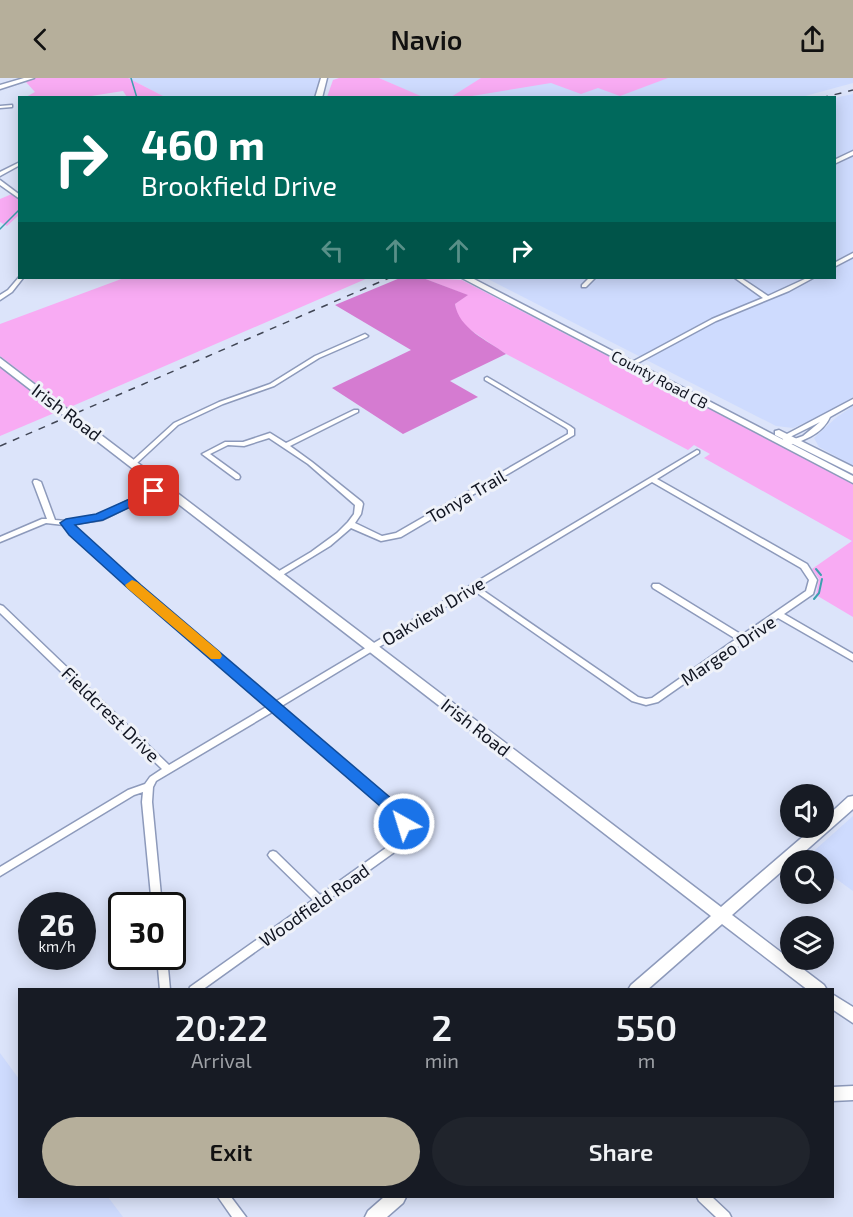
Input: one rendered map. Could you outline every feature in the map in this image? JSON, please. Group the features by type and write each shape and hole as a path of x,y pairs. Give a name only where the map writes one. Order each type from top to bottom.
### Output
{"street":[{"path":"0,87 31,78"},
{"path":"319,96 324,78"},
{"path":"326,96 331,78"},
{"path":"0,107 9,106"},
{"path":"836,161 853,153"},
{"path":"0,174 18,164"},
{"path":"0,182 18,196"},
{"path":"836,264 853,255"},
{"path":"0,298 10,291 19,279"},
{"name":"County Road CB","path":"468,279 636,362"},
{"name":"County Road CB","path":"480,279 785,440 853,480"},
{"path":"584,286 591,279"},
{"path":"739,279 767,298"},
{"path":"636,362 714,320 808,279"},
{"path":"134,463 176,424 221,403 272,385 317,357 365,336"},
{"name":"Irish Road","path":"0,361 816,988"},
{"name":"Tonya Trail","path":"350,524 381,539 398,535 568,437 572,432 568,427 487,379"},
{"path":"785,440 809,423 827,417 853,401"},
{"path":"285,446 356,411"},
{"path":"798,442 820,428 827,417"},
{"path":"236,477 205,454 227,443 244,444 267,434 359,504 358,514 350,524 321,549 278,574"},
{"name":"County Road CB","path":"785,440 798,442 853,471"},
{"name":"Oakview Drive","path":"168,769 697,452"},
{"name":"Margeo Drive","path":"473,587 639,701 655,700 810,592 813,580 807,569 652,478"},
{"path":"37,482 51,520"},
{"path":"0,540 34,524 51,520 66,523 99,518 164,486"},
{"name":"Woodfield Road","path":"66,523 136,588 394,809 404,824 402,836 393,848 197,988"},
{"path":"656,586 742,639"},
{"name":"Fieldcrest Drive","path":"0,608 168,769 153,779 148,787 147,802 156,892"},
{"path":"779,615 853,658"},
{"path":"0,872 131,792 148,787"},
{"path":"834,817 853,801"},
{"path":"638,988 811,838"},
{"path":"273,855 320,901"},
{"path":"163,970 165,988"},
{"path":"834,1002 853,1016"},
{"path":"834,1094 853,1093"},
{"path":"225,1198 240,1217"},
{"path":"374,1217 396,1198"},
{"path":"704,1198 725,1217"}],"shaded area":[{"path":"35,78 128,78 163,96 126,96 123,91 91,96 28,96 35,92 25,81"},
{"path":"128,78 321,78 316,96 163,96"},
{"path":"379,78 853,78 853,83 805,96 419,96"},
{"path":"379,78 421,96 327,96 333,80"},
{"path":"481,78 668,78 620,96 598,88 581,94 551,83 472,96 453,96"},
{"path":"853,94 853,397 830,412 793,428 776,426 488,279 836,279 836,98"},
{"path":"18,191 18,216 7,226 0,222 0,199"},
{"path":"121,279 366,279 68,408 0,356 0,324"},
{"path":"398,279 426,279 468,295 455,304 462,320 475,333 506,354 450,381 478,397 403,434 332,388 411,350 335,305"},
{"path":"426,279 462,280 853,484 853,617 816,595 819,579 812,569 852,541 704,458 710,454 694,445 688,450 506,354 466,327 457,315 455,304 467,295"},
{"path":"0,365 59,411 0,436"},
{"path":"853,406 853,466 819,447 814,438"},
{"path":"853,816 853,891 834,877 834,850 815,850 828,838 834,838 834,833"},
{"path":"0,1053 18,1078 18,1198 109,1198 123,1217 0,1217"}],"waterway":[{"path":"131,78 136,96"},
{"path":"0,229 18,211"},
{"path":"816,569 821,575"},
{"path":"814,599 819,593 822,579"}],"railway":[{"path":"829,96 853,90"},
{"path":"0,446 387,279"}],"slow traffic":[{"path":"132,585 216,656"}],"route":[{"path":"154,491 99,518 66,523 136,588 394,809 404,824"}]}
